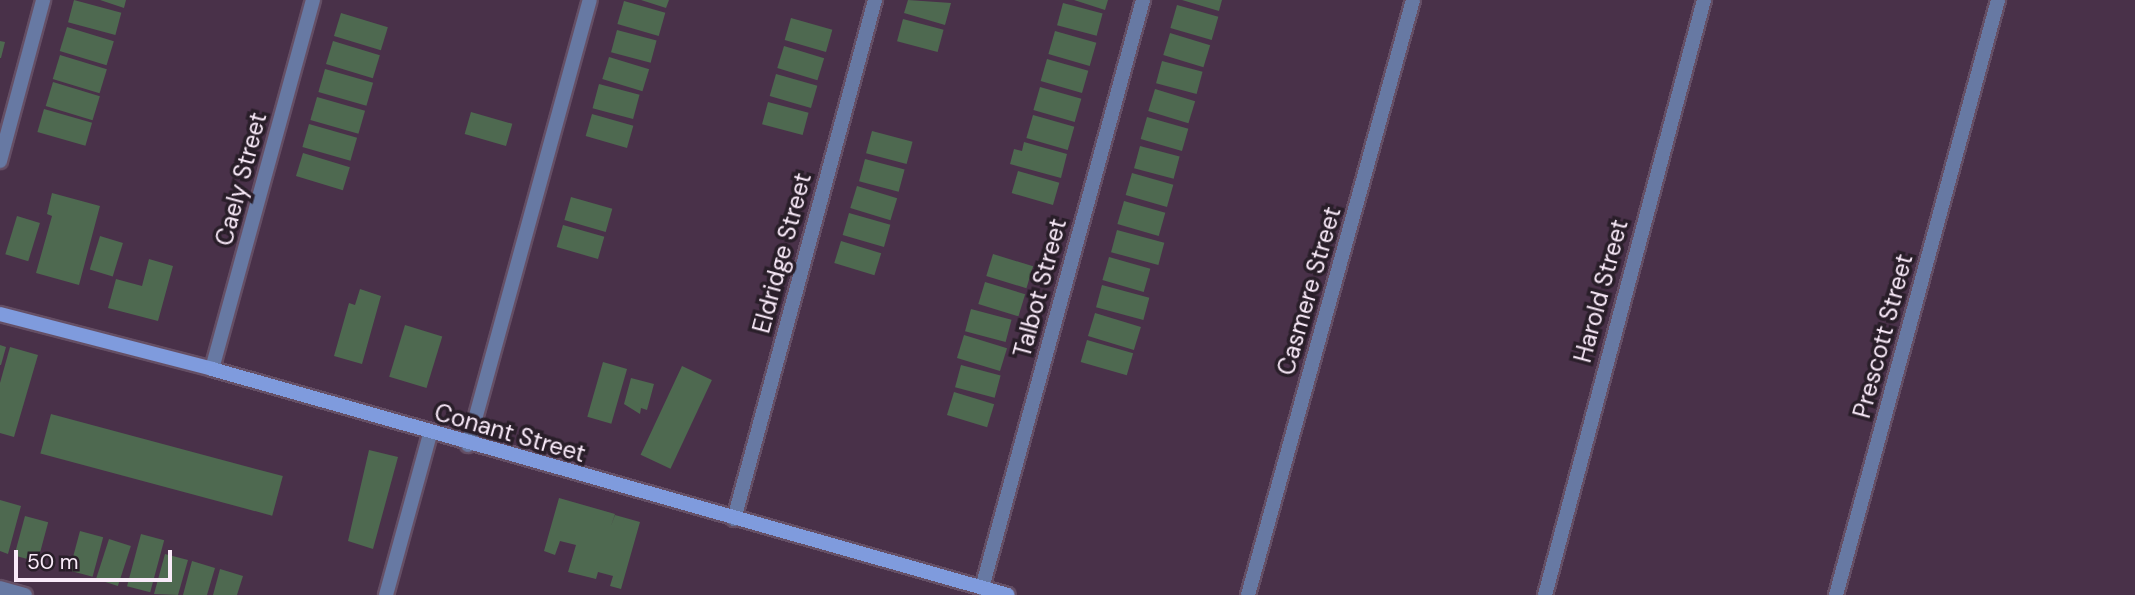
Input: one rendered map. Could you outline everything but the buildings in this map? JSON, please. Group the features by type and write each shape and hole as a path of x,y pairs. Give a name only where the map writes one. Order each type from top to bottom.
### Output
{"main road":[{"name":"Conant Street","path":"0,314 212,369 430,434 1008,595"}],"street":[{"path":"0,161 43,0"},
{"name":"Caely Street","path":"212,369 313,0"},
{"path":"468,444 590,0"},
{"name":"Eldridge Street","path":"734,519 875,0"},
{"name":"Talbot Street","path":"982,588 1143,0"},
{"name":"Casmere Street","path":"1248,595 1413,0"},
{"name":"Harold Street","path":"1545,595 1704,0"},
{"name":"Prescott Street","path":"1836,595 1998,0"},
{"path":"386,595 430,434"},
{"path":"0,588 25,595"}]}
